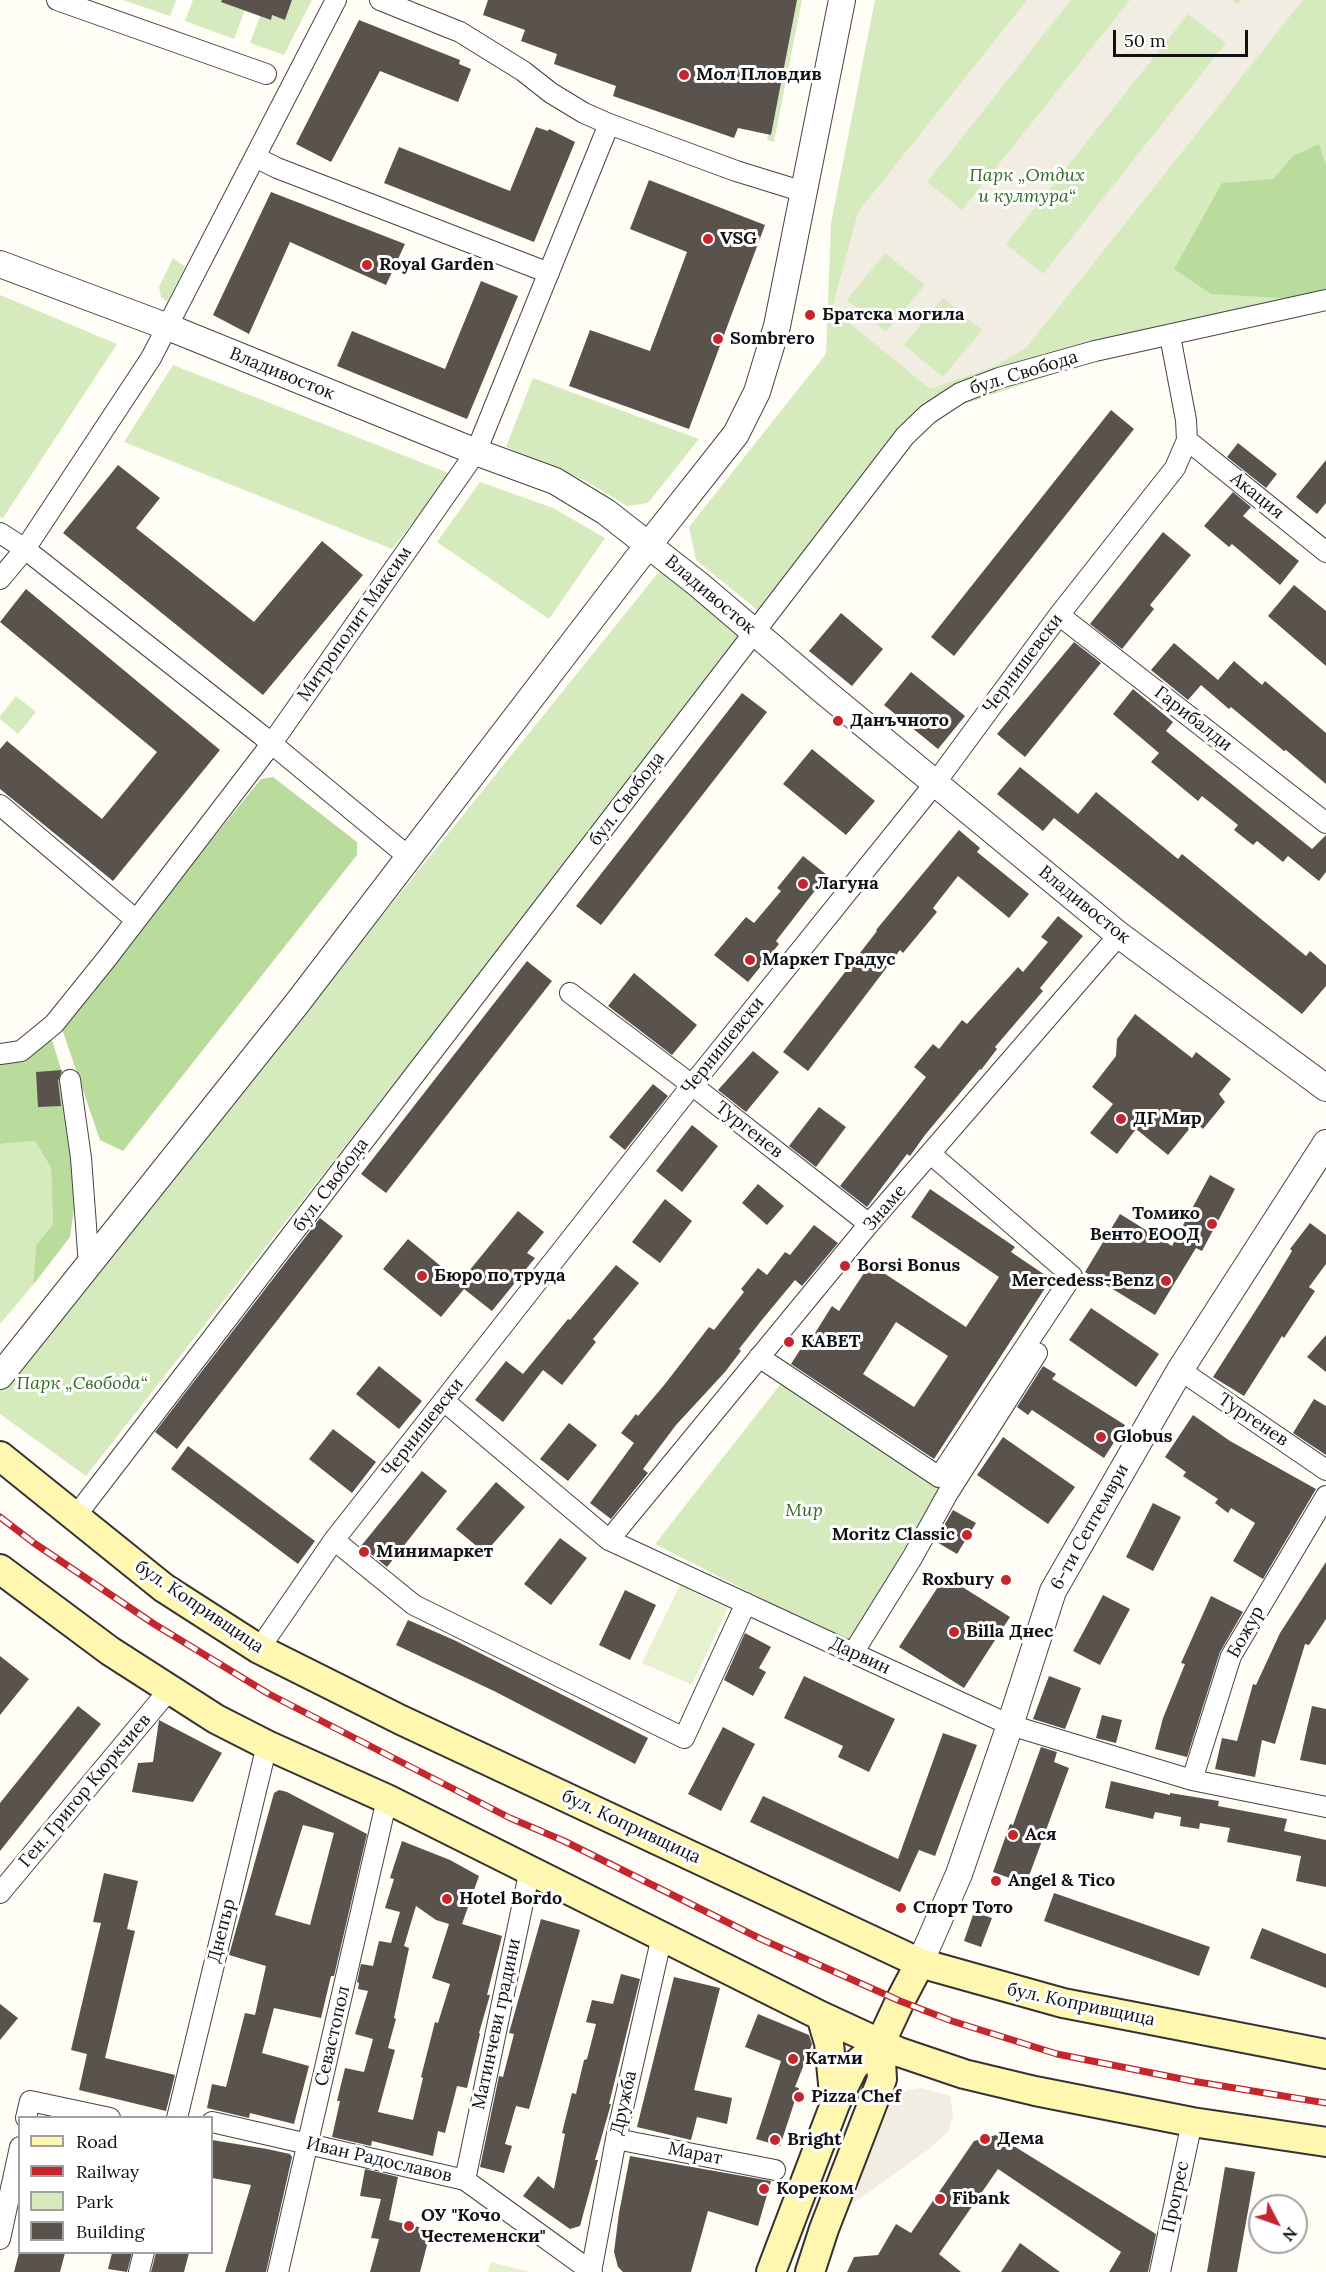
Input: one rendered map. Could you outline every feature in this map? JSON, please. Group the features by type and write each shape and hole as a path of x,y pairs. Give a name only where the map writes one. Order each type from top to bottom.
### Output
{"main road":[{"name":"бул. Копривщица","path":"0,1456 164,1588 259,1649 400,1720 920,1963 1063,2003 1326,2054"},
{"path":"0,1569 111,1651 216,1719 267,1745 387,1799 880,2044 964,2074 1035,2091 1192,2122 1326,2142"},
{"name":"6-ти Септември","path":"771,2272 835,2104 854,2066 880,2044 920,1963"},
{"path":"821,2016 829,2043 835,2104"},
{"name":"6-ти Септември","path":"810,2272 824,2229 882,2079 880,2044"}],"street":[{"path":"57,0 71,7 266,74"},
{"path":"0,579 25,549 151,358 336,0"},
{"path":"380,0 460,32 523,71 584,113 736,171 804,192"},
{"path":"0,1376 410,858 649,544 736,434 757,392 777,326 842,0"},
{"name":"Митрополит Максим","path":"0,1054 21,1051 54,1024 272,743 476,452 609,124"},
{"path":"255,157 277,168 549,273"},
{"name":"Владивосток","path":"0,264 168,327 476,452 555,481 606,512 649,544 755,631 820,688 1119,935 1326,1088"},
{"name":"бул. Свобода","path":"75,1517 905,436 928,414 960,393 999,378 1095,351 1326,300"},
{"name":"Чернишевски","path":"259,1649 334,1540 692,1085 936,782 1059,615 1175,468 1187,440 1186,420 1170,336"},
{"name":"Акация","path":"1187,440 1326,552"},
{"path":"0,533 25,549 272,743 410,858"},
{"name":"Гарибалди","path":"1059,615 1326,823"},
{"path":"0,805 136,920"},
{"name":"Знаме","path":"609,1540 869,1224 932,1155 1119,935"},
{"name":"Тургенев","path":"570,993 869,1224"},
{"path":"70,1080 81,1158 89,1266"},
{"name":"6-ти Септември","path":"920,1963 959,1874 1053,1591 1180,1370 1326,1143"},
{"path":"759,1357 939,1477 1072,1276 932,1155"},
{"path":"853,1653 912,1558 948,1493 1074,1294"},
{"name":"Тургенев","path":"1180,1370 1326,1470"},
{"name":"Дарвин","path":"444,1401 609,1540 853,1653 1010,1725 1192,1780 1326,1807"},
{"name":"Божур","path":"1192,1780 1231,1656 1326,1496"},
{"path":"334,1540 414,1605 684,1738 746,1603"},
{"name":"Ген. Григор Кюркчиев","path":"0,1893 169,1690"},
{"name":"Днепър","path":"182,2116 267,1745"},
{"name":"Севастопол","path":"278,2272 387,1799"},
{"name":"Матинчеви градини","path":"465,2180 530,1869"},
{"name":"Дружба","path":"591,2272 616,2139 662,1936"},
{"path":"28,2109 92,2116"},
{"name":"Иван Радославов","path":"213,2122 465,2180 591,2272"},
{"name":"Прогрес","path":"1160,2272 1192,2122"},
{"name":"Марат","path":"616,2139 775,2170"},
{"path":"0,2239 18,2156"},
{"path":"139,2272 144,2254"}],"green space":[{"path":"123,0 176,0 170,16"},
{"path":"193,0 229,0 245,10 234,39 185,21"},
{"path":"292,0 312,0 284,55 250,43 260,16 270,20 272,15 285,20"},
{"path":"797,0 802,0 774,142 767,140 768,135 771,135"},
{"name":"Парк „Отдих и култура“","path":"875,0 1326,0 1326,293 1210,321 908,423 760,612 696,560 689,527 826,354 831,223"},
{"path":"1319,144 1326,165 1326,293 1299,299 1211,294 1174,269 1222,183 1273,179 1293,156"},
{"path":"173,258 185,267 167,302 161,297 159,287"},
{"path":"0,295 117,344 3,518 0,517"},
{"path":"173,365 451,474 392,549 124,442"},
{"path":"533,378 699,439 648,503 627,506 586,481 506,447"},
{"path":"480,482 553,508 605,538 549,619 437,542"},
{"name":"Парк „Свобода“","path":"662,568 746,635 86,1476 0,1414 0,1390"},
{"path":"16,696 36,712 18,734 0,719"},
{"path":"273,777 357,842 357,855 123,1151 100,1140 61,1026 261,779"},
{"path":"51,1037 65,1082 77,1188 70,1237 33,1285 36,1245 53,1224 51,1168 35,1141 0,1144 0,1061"},
{"path":"35,1141 51,1168 53,1224 36,1245 33,1285 0,1324 0,1144"},
{"name":"Мир","path":"783,1381 941,1486 849,1643 655,1544"},
{"path":"680,1585 728,1608 692,1685 642,1663"},
{"path":"491,2262 530,2272 488,2272"}],"shaded area":[{"path":"1027,0 1071,0 927,182 962,210 1130,0 1232,0 1237,4 1241,0 1303,0 1027,347 995,366 930,389 832,309 858,212","holes":["1188,14 1226,43 1043,274 1006,244","885,253 925,285 886,332 847,300","943,298 982,330 943,377 904,345"]},
{"path":"921,2088 950,2096 953,2115 948,2132 929,2149 844,2210 892,2100 907,2090"}],"building":[{"path":"222,0 292,0 285,20 272,15 271,20 221,2"},
{"name":"Мол Пловдив","path":"488,0 797,0 771,135 738,128 734,138 613,96 616,86 554,64 557,54 521,41 525,30 483,15"},
{"path":"359,20 460,60 459,64 471,69 458,102 380,71 331,162 296,144"},
{"path":"536,127 548,131 549,129 575,142 534,242 384,183 399,147 510,191"},
{"path":"649,180 765,225 689,429 569,386 590,330 650,351 687,252 630,229"},
{"name":"Royal Garden","path":"271,192 405,244 386,285 290,242 249,334 213,315"},
{"path":"481,281 518,296 467,419 337,366 352,331 445,369"},
{"path":"1111,410 1134,429 954,656 931,637"},
{"path":"1238,443 1277,474 1266,488 1227,457"},
{"path":"1326,460 1326,503 1317,514 1296,497"},
{"path":"118,465 160,498 136,528 254,622 322,541 363,575 263,695 63,533"},
{"path":"1233,492 1251,507 1243,516 1299,561 1280,585 1232,544 1229,547 1204,526"},
{"path":"1163,532 1191,555 1150,605 1154,609 1122,649 1090,624"},
{"path":"1294,585 1326,611 1326,666 1268,616"},
{"path":"26,589 220,750 113,881 0,789 0,749 7,741 102,819 157,752 0,622"},
{"path":"841,613 883,649 852,686 809,651"},
{"path":"1074,642 1101,663 1025,757 997,734"},
{"path":"1174,643 1218,680 1234,661 1262,685 1265,681 1326,733 1326,784 1286,750 1284,751 1231,707 1229,709 1201,685 1188,700 1151,670"},
{"path":"911,672 965,716 938,749 884,705"},
{"path":"1133,689 1173,722 1166,731 1312,849 1326,835 1326,872 1319,881 1288,856 1283,862 1257,841 1253,845 1234,830 1238,825 1202,796 1198,801 1151,762 1159,753 1113,714"},
{"path":"742,693 767,712 601,925 576,906"},
{"path":"812,749 875,801 846,835 783,784"},
{"path":"1020,767 1078,814 1096,792 1178,859 1182,854 1306,956 1310,951 1326,965 1326,986 1302,1014 1054,818 1043,831 997,794"},
{"path":"959,830 980,848 977,852 1029,894 1009,918 958,876 933,908 937,912 903,953 900,950 808,1071 783,1052 876,930"},
{"path":"803,856 827,875 776,941 779,944 748,982 714,955 746,917 754,923 781,891 777,888"},
{"path":"1058,916 1083,936 1040,988 1043,991 995,1047 997,1049 981,1070 925,1135 910,1156 907,1154 867,1207 840,1186 926,1077 914,1067 933,1044 939,1049 962,1020 967,1024 1018,967 1023,972 1048,942 1041,937"},
{"path":"527,961 552,981 386,1193 361,1174"},
{"path":"634,973 697,1025 672,1055 608,1006"},
{"path":"1135,1014 1192,1058 1196,1052 1231,1079 1219,1094 1225,1102 1203,1129 1195,1122 1168,1155 1136,1129 1117,1154 1090,1133 1113,1104 1092,1087 1116,1056 1117,1039"},
{"path":"753,1051 779,1072 746,1112 718,1090"},
{"path":"62,1070 58,1081 61,1106 38,1107 36,1072"},
{"path":"653,1084 668,1096 625,1150 609,1137"},
{"path":"819,1107 846,1127 816,1167 789,1146"},
{"path":"692,1125 718,1146 682,1192 656,1171"},
{"path":"1210,1175 1235,1189 1202,1251 1196,1248 1155,1315 1085,1272 1120,1214 1172,1246"},
{"path":"758,1184 784,1206 767,1225 742,1203"},
{"path":"930,1189 1015,1247 1011,1252 1051,1279 934,1459 791,1364 807,1339 810,1341 832,1306 839,1311 870,1264 966,1327 999,1277 911,1217","holes":["896,1322 948,1356 914,1407 863,1374"]},
{"path":"665,1199 692,1221 660,1263 632,1242"},
{"path":"518,1211 544,1232 527,1253 535,1258 492,1311 464,1289 441,1317 383,1269 408,1239 460,1282"},
{"path":"320,1218 343,1236 177,1449 155,1432"},
{"path":"1310,1223 1326,1235 1326,1264 1309,1287 1315,1291 1284,1338 1282,1336 1244,1396 1213,1377 1292,1251 1290,1249"},
{"path":"814,1225 838,1243 802,1286 795,1280 761,1321 739,1349 741,1351 725,1372 676,1425 643,1469 648,1473 611,1519 590,1503 634,1443 621,1433 665,1384 709,1327 714,1330 744,1292 741,1289 758,1268 767,1275 785,1252 790,1255"},
{"path":"616,1265 639,1283 593,1339 596,1342 562,1385 543,1370 503,1422 475,1400 506,1361 523,1374"},
{"path":"1091,1308 1159,1354 1136,1387 1069,1340"},
{"path":"1326,1335 1326,1372 1307,1357"},
{"path":"379,1366 422,1401 399,1429 356,1394"},
{"path":"1043,1366 1056,1374 1052,1379 1125,1425 1104,1458 1032,1410 1028,1415 1017,1407"},
{"path":"1314,1399 1326,1406 1326,1455 1293,1433"},
{"path":"1193,1415 1230,1441 1316,1489 1263,1579 1233,1561 1255,1523 1231,1508 1228,1513 1215,1503 1218,1499 1183,1476 1186,1472 1165,1457"},
{"path":"569,1423 597,1445 568,1481 540,1459"},
{"path":"333,1429 376,1462 352,1493 309,1459"},
{"path":"1003,1437 1075,1487 1048,1524 977,1475"},
{"path":"188,1446 315,1541 298,1564 171,1469"},
{"path":"422,1471 447,1491 387,1567 361,1546"},
{"path":"496,1482 525,1507 485,1553 456,1529"},
{"path":"1153,1503 1181,1517 1153,1571 1126,1557"},
{"path":"953,1510 976,1523 957,1554 935,1541"},
{"path":"560,1538 587,1558 551,1605 524,1584"},
{"path":"1326,1562 1326,1619 1309,1645 1305,1644 1275,1744 1262,1740 1255,1777 1215,1769 1222,1738 1237,1741 1253,1684 1256,1685 1280,1633"},
{"name":"Billa Днес","path":"945,1576 1010,1617 964,1688 899,1647"},
{"path":"625,1590 656,1605 630,1660 599,1645"},
{"path":"1103,1595 1130,1609 1100,1665 1073,1651"},
{"path":"1211,1596 1243,1612 1220,1652 1187,1757 1155,1749 1163,1718 1185,1664 1181,1663"},
{"path":"408,1620 454,1640 648,1738 635,1764 494,1691 396,1645"},
{"path":"745,1633 771,1647 759,1668 766,1672 753,1696 724,1680"},
{"path":"0,1656 29,1679 0,1715"},
{"path":"804,1676 895,1719 869,1772 838,1757 843,1746 784,1718"},
{"path":"1049,1676 1081,1688 1065,1729 1033,1719"},
{"path":"78,1706 101,1724 0,1851 0,1803"},
{"path":"1312,1706 1326,1709 1326,1765 1300,1760"},
{"path":"1102,1715 1122,1720 1116,1743 1096,1738"},
{"path":"159,1720 222,1753 193,1802 132,1792 138,1763 153,1762"},
{"path":"723,1727 755,1744 721,1811 688,1794"},
{"path":"943,1733 977,1745 935,1856 919,1850 900,1892 750,1822 763,1796 898,1859"},
{"path":"1041,1747 1057,1752 1054,1762 1069,1768 1026,1884 993,1872 1010,1824 1013,1825"},
{"path":"1111,1781 1170,1795 1170,1793 1219,1801 1218,1806 1287,1819 1284,1831 1326,1840 1326,1887 1296,1881 1301,1856 1227,1842 1230,1828 1200,1823 1199,1829 1180,1826 1181,1817 1155,1812 1153,1819 1105,1808"},
{"path":"279,1790 287,1792 367,1834 334,1976 331,1976 321,2018 274,2008 262,2053 309,2066 294,2124 250,2113 249,2118 207,2108 212,2084 226,2087 245,2013 255,2015 266,1966 229,1955 274,1793","holes":["303,1825 334,1833 310,1925 275,1915"]},
{"path":"402,1841 450,1860 479,1876 462,1924 502,1936 467,2088 457,2086 445,2133 438,2131 433,2156 372,2141 371,2146 332,2137 345,2068 364,2072 373,2039 355,2034 368,1991 358,1989 359,1983 357,1982 361,1964 373,1966 379,1941 391,1943 400,1912 385,1908 394,1879 390,1878","holes":["416,1906 436,1920 449,1924 432,1978 450,1984 438,2023 435,2022 413,2120 378,2112 395,2050 388,2048 396,2019 394,2018 409,1948 404,1946"]},
{"path":"104,1873 138,1881 127,1929 135,1931 105,2058 175,2075 166,2111 79,2090 87,2054 71,2050 101,1923 93,1922"},
{"path":"1054,1893 1210,1947 1199,1976 1044,1921"},
{"path":"974,1912 992,1918 981,1947 964,1941"},
{"path":"541,1919 580,1930 529,2109 516,2106 505,2144 512,2146 504,2173 480,2167 499,2076 503,2077 514,2034 509,2033"},
{"path":"1262,1928 1326,1954 1326,1988 1250,1958"},
{"path":"621,1974 640,1979 609,2104 611,2104 595,2160 598,2160 580,2226 570,2229 523,2196 538,2176 554,2189 565,2134 562,2133 572,2093 576,2094 596,2024 586,2022 592,2000 613,2004"},
{"path":"674,1977 720,1988 694,2090 732,2098 727,2124 697,2117 691,2140 637,2127"},
{"path":"0,2004 18,2018 0,2040"},
{"path":"758,2014 809,2035 812,2044 795,2087 799,2088 780,2146 756,2139 781,2061 745,2047"},
{"path":"996,2135 1156,2234 1148,2272 1109,2272 1121,2252 998,2169 939,2254 961,2272 847,2272 854,2257 878,2255 896,2224 911,2233 974,2141"},
{"path":"213,2140 267,2149 290,2154 292,2157 266,2272 225,2272 251,2185 213,2178"},
{"path":"630,2156 771,2181 758,2226 708,2211 691,2272 623,2272 618,2267 614,2252"},
{"path":"1225,2167 1255,2172 1251,2194 1248,2194 1248,2211 1237,2272 1207,2272"},
{"path":"365,2169 398,2177 389,2220 431,2230 420,2272 370,2272 379,2239 371,2238 381,2199 360,2196"},
{"path":"1020,2243 1060,2272 1001,2272"},
{"path":"19,2254 65,2254 60,2272 14,2272"},
{"path":"112,2254 132,2254 127,2272 108,2269"},
{"path":"156,2254 189,2254 184,2272 151,2272"}],"railway":[{"path":"0,1517 34,1543 154,1624 269,1694 510,1818 564,1841 761,1939 900,2001 952,2021 1057,2054 1192,2081 1326,2103"}],"place":[{"name":"Мол Пловдив","path":"684,75"},
{"name":"VSG","path":"708,239"},
{"name":"Royal Garden","path":"367,265"},
{"name":"Братска могила","path":"810,315"},
{"name":"Sombrero","path":"718,339"},
{"name":"Данъчното","path":"838,721"},
{"name":"Лагуна","path":"803,884"},
{"name":"Маркет Градус","path":"750,960"},
{"name":"ДГ Мир","path":"1121,1119"},
{"name":"Томико Венто ЕООД","path":"1212,1224"},
{"name":"Borsi Bonus","path":"845,1266"},
{"name":"Бюро по труда","path":"422,1276"},
{"name":"Mercedess-Benz","path":"1166,1281"},
{"name":"KABET","path":"789,1342"},
{"name":"Globus","path":"1101,1437"},
{"name":"Moritz Classic","path":"967,1535"},
{"name":"Минимаркет","path":"364,1552"},
{"name":"Roxbury","path":"1006,1580"},
{"name":"Billa Днес","path":"954,1632"},
{"name":"Ася","path":"1013,1835"},
{"name":"Angel & Tico","path":"996,1881"},
{"name":"Hotel Bordo","path":"447,1899"},
{"name":"Спорт Тото","path":"901,1908"},
{"name":"Катми","path":"793,2059"},
{"name":"Pizza Chef","path":"799,2097"},
{"name":"Дема","path":"985,2139"},
{"name":"Bright","path":"775,2140"},
{"name":"Кореком","path":"764,2189"},
{"name":"Fibank","path":"940,2199"},
{"name":"ОУ \"Кочо Честеменски\"","path":"409,2226"}]}
